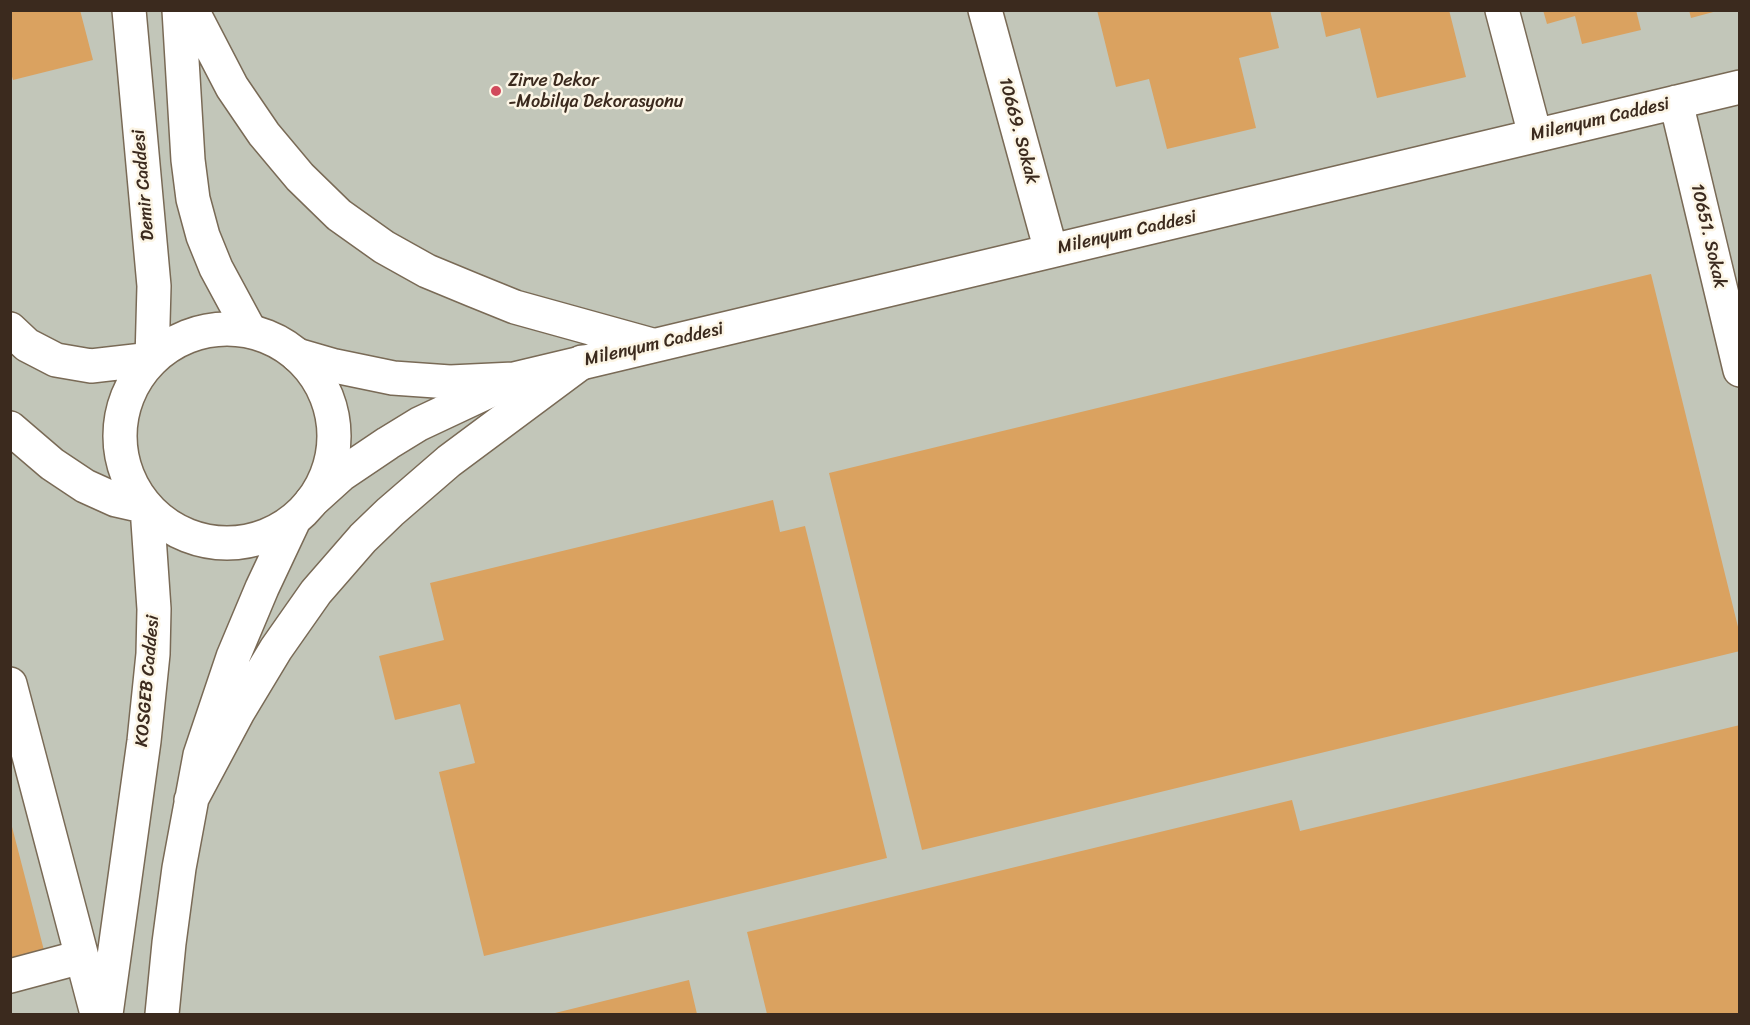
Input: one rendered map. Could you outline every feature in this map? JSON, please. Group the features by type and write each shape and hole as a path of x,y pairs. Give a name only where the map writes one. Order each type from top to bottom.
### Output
{"street":[{"name":"Demir Caddesi","path":"129,10 154,286 152,359"},
{"path":"179,10 188,160 194,199 203,236 216,268 250,331"},
{"path":"192,10 232,87 264,134 300,177 339,215 393,252 427,271 515,307 653,345"},
{"name":"10669. Sokak","path":"986,10 1051,251"},
{"path":"1502,10 1536,135"},
{"name":"Milenyum Caddesi","path":"303,511 342,474 388,443 419,424 514,379 1740,87"},
{"name":"10651. Sokak","path":"1676,102 1740,370"},
{"path":"162,1014 169,944 200,755 220,692 262,588 303,511 322,485 330,466 334,446 334,426 323,386 312,369 297,355 267,336 229,328 207,330 187,336 152,359 135,380 124,405 120,432 122,459 132,484 147,507 162,521 179,531 218,542 238,542 258,538 277,531 303,511"},
{"path":"10,329 27,345 56,360 91,366 152,359"},
{"name":"Milenyum Caddesi","path":"297,355 334,366 393,378 450,382 514,379"},
{"path":"191,800 238,712 276,649 316,592 363,538 449,461 582,362"},
{"path":"10,428 52,464 85,486 116,500 147,507"},
{"name":"KOSGEB Caddesi","path":"106,1014 144,741 153,654 154,609 147,507"},
{"path":"10,684 97,1014"},
{"path":"10,976 81,957"}],"shaded area":[{"path":"11,11 1739,11 1739,1014 11,1014"}],"building":[{"path":"10,10 80,10 93,60 13,80 10,70"},
{"path":"1097,10 1270,10 1279,48 1239,58 1256,128 1167,149 1149,79 1116,87"},
{"path":"1320,10 1449,10 1466,77 1377,98 1360,28 1326,37"},
{"path":"1543,10 1636,10 1641,30 1582,44 1575,16 1547,24"},
{"path":"1689,10 1717,10 1717,11 1691,18"},
{"path":"1651,274 1740,635 1740,651 922,850 829,473"},
{"path":"773,500 780,532 805,526 887,858 484,956 439,772 475,763 460,704 395,720 379,656 444,640 430,583"},
{"path":"1740,725 1740,1014 767,1014 747,932 1292,800 1300,831"},
{"path":"10,824 47,962 10,971"},
{"path":"689,980 697,1014 551,1014"}],"place":[{"name":"Zirve Dekor -Mobilya Dekorasyonu","path":"496,91"}]}
